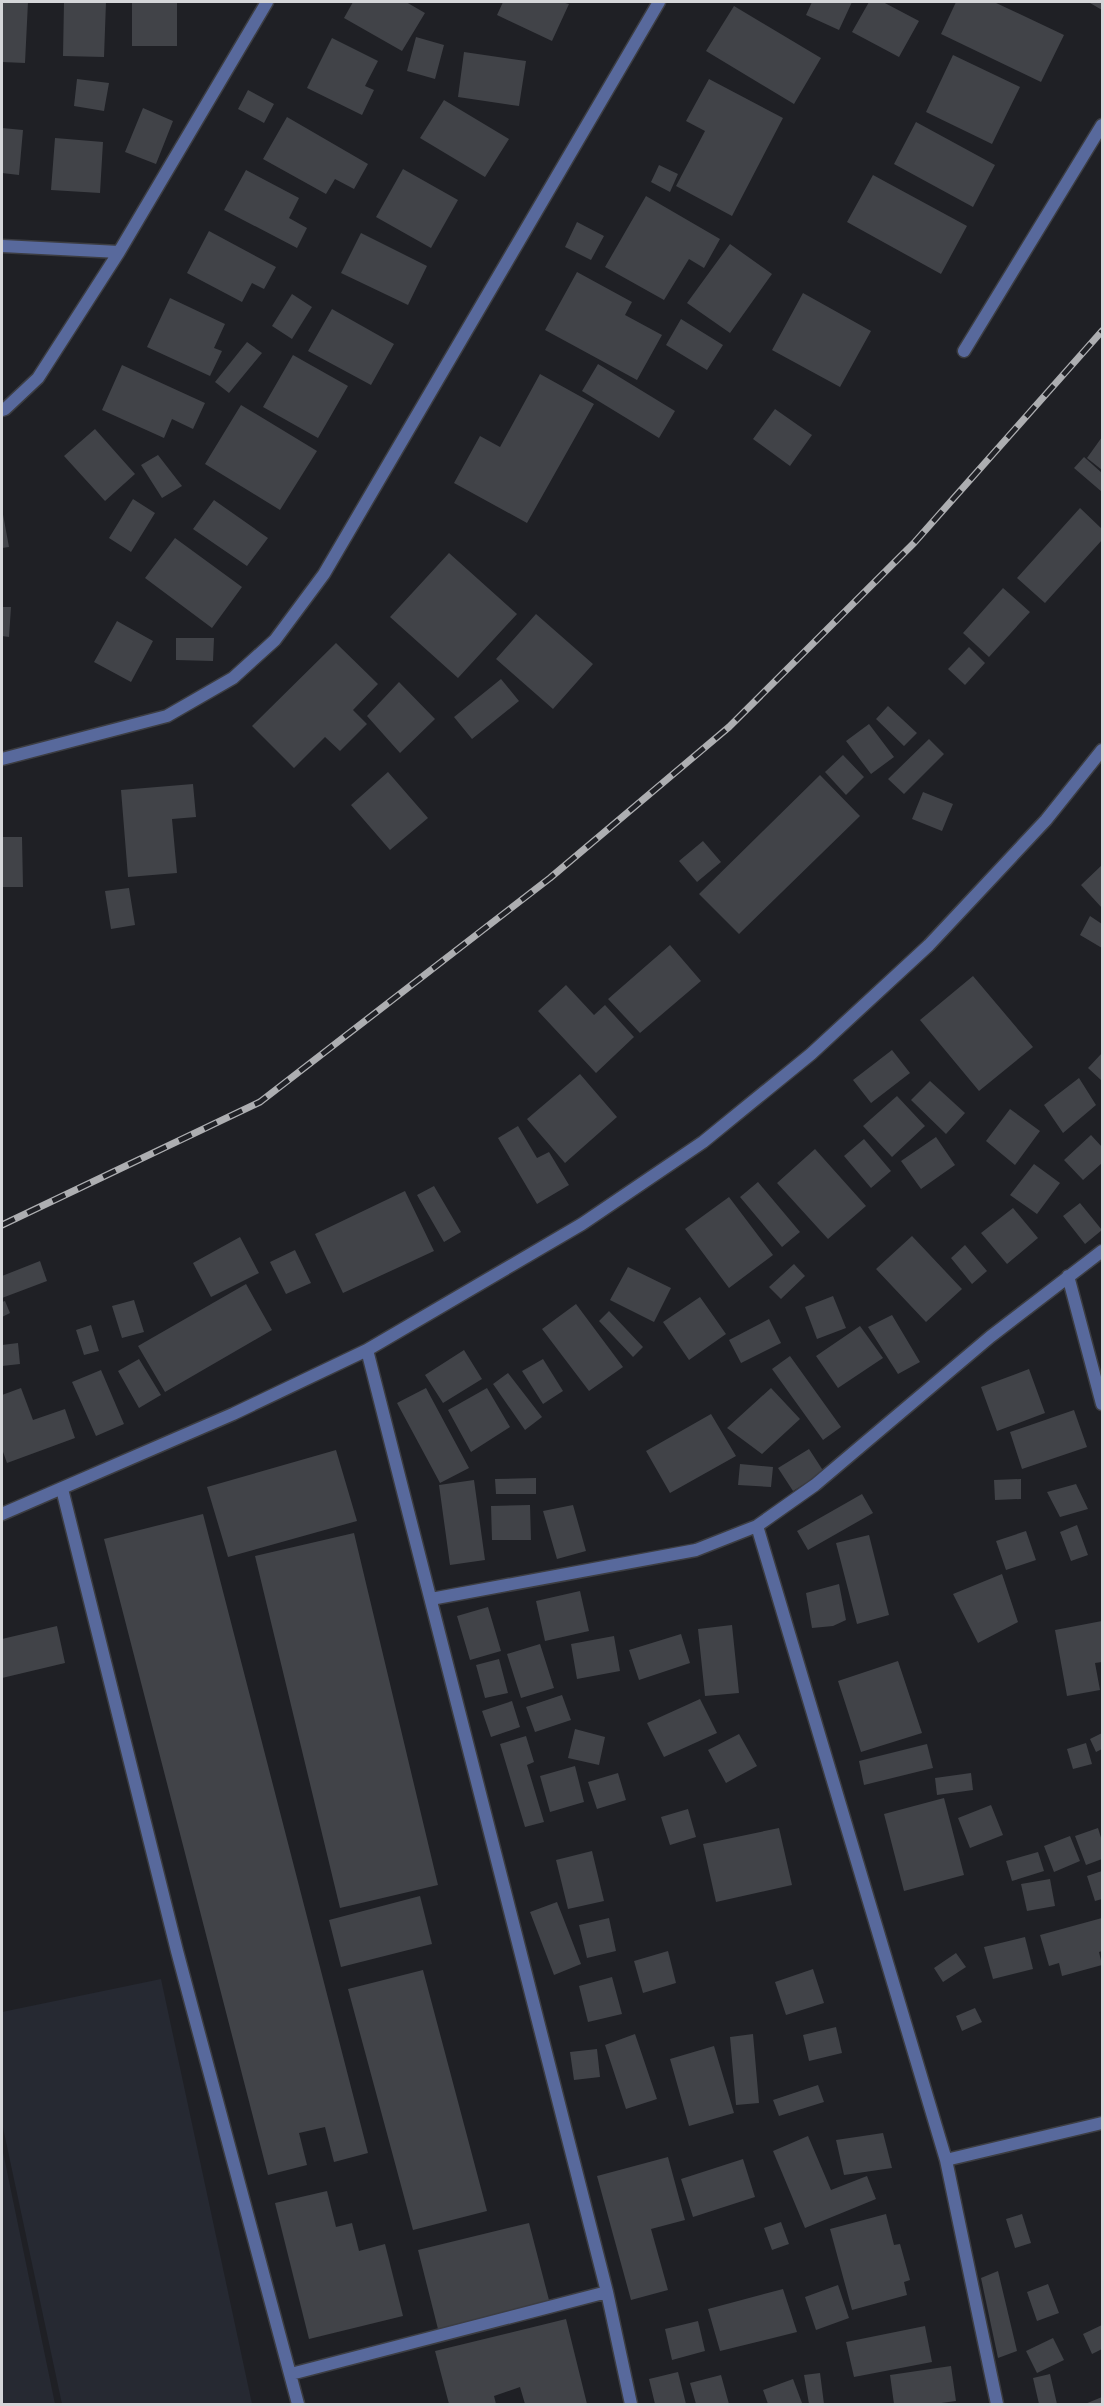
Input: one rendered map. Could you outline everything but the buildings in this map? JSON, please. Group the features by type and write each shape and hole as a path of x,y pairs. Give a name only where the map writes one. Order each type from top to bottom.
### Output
{"street":[{"path":"2,410 39,378 119,252 267,2"},
{"path":"2,759 167,716 233,678 275,639 324,574 659,2"},
{"path":"964,351 1102,125"},
{"path":"2,246 119,252"},
{"path":"2,1514 233,1414 367,1350 582,1224 703,1142 793,1069 929,945 1046,820 1102,750"},
{"path":"431,1599 696,1550 757,1526 815,1485 990,1337 1102,1251"},
{"path":"1068,1276 1102,1404"},
{"path":"367,1350 607,2292 632,2404"},
{"path":"62,1488 177,1951 298,2404"},
{"path":"757,1526 946,2160 997,2404"},
{"path":"946,2160 1102,2123"},
{"path":"291,2374 607,2292"}],"shaded area":[{"path":"161,1979 252,2404 62,2404 2,2123 2,2012"},
{"path":"2,2147 55,2404 2,2404"}],"railway":[{"path":"2,1225 260,1102 550,878 729,727 914,543 1102,331"}]}
